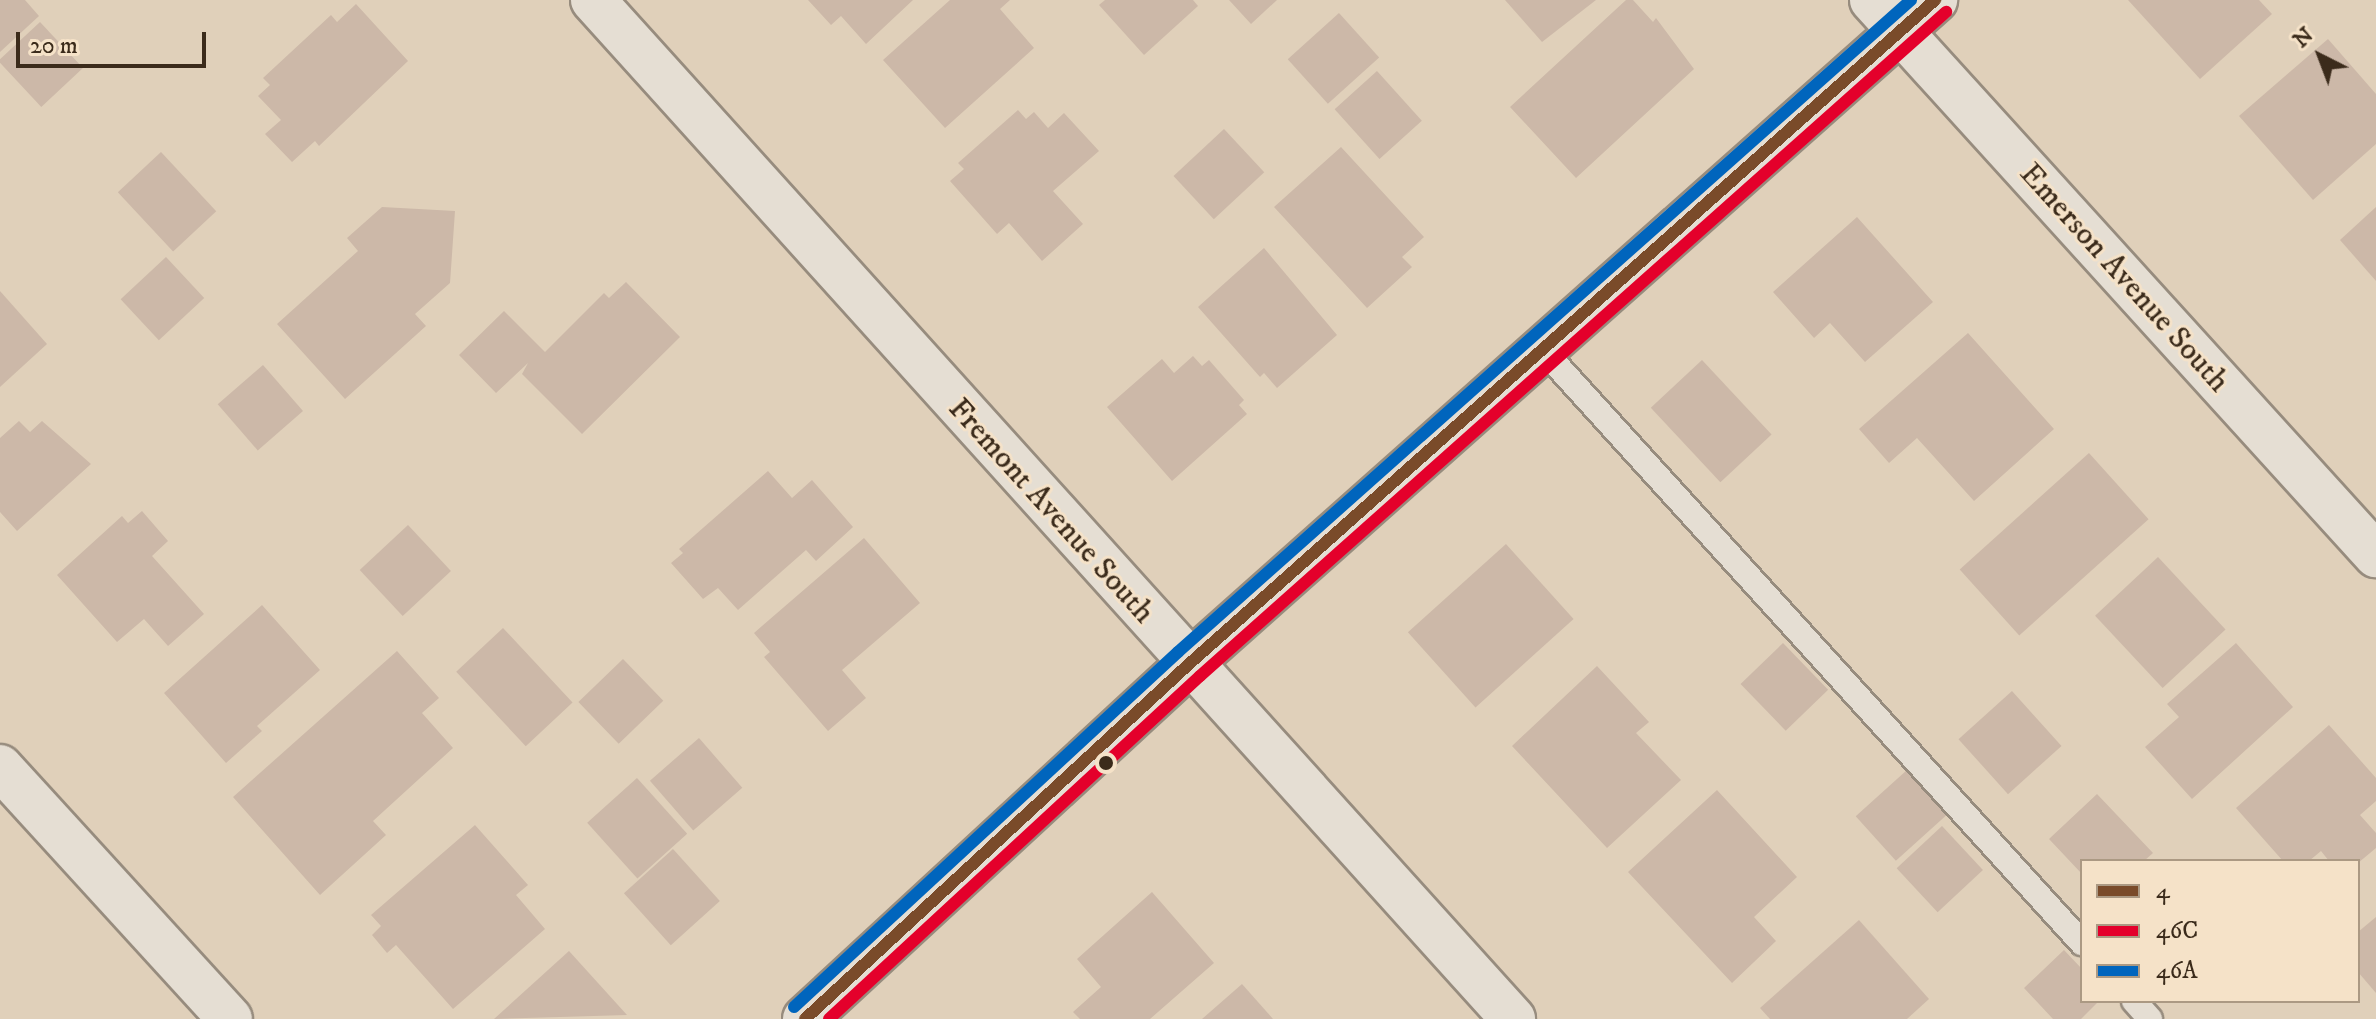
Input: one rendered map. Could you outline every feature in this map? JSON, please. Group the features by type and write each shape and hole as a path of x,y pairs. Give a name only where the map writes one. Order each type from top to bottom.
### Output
{"street":[{"name":"Fremont Avenue South","path":"593,0 1189,664 1513,1019"},
{"path":"805,1019 1189,664 1542,349 1885,15 1935,0"},
{"name":"Emerson Avenue South","path":"1885,15 2376,555"},
{"path":"0,767 230,1019"}],"lane":[{"path":"1542,349 2080,941"},
{"path":"2136,1003 2150,1019"}],"building":[{"path":"0,0 25,0 39,16 0,52"},
{"path":"808,0 913,0 866,44 841,16 831,25"},
{"path":"950,0 1010,0 1000,9 1034,48 945,128 883,60"},
{"path":"1105,0 1193,0 1198,6 1144,55 1099,5"},
{"path":"1229,0 1277,0 1251,24"},
{"path":"1505,0 1596,0 1542,42"},
{"path":"1626,0 1633,0 1653,22 1656,18 1694,69 1576,178 1510,107"},
{"path":"2128,0 2259,0 2272,14 2200,79"},
{"path":"356,4 408,61 319,146 315,141 292,162 265,134 281,120 258,96 270,85 263,78 331,15 337,22"},
{"path":"1339,13 1379,58 1328,104 1288,59"},
{"path":"40,22 83,68 41,107 0,63"},
{"path":"2328,39 2376,94 2376,144 2313,200 2239,116"},
{"path":"1377,71 1422,121 1379,159 1335,109"},
{"path":"1018,110 1026,119 1034,112 1048,128 1064,113 1099,151 1053,191 1083,224 1042,261 1009,223 997,234 950,181 964,169 958,163"},
{"path":"1224,129 1264,172 1214,219 1174,176"},
{"path":"1341,147 1424,237 1402,257 1412,267 1367,308 1274,207"},
{"path":"161,152 216,211 173,251 118,192"},
{"path":"382,207 455,211 450,283 415,314 426,326 345,399 277,324 358,251 347,238"},
{"path":"2376,207 2376,281 2340,240"},
{"path":"1857,217 1933,302 1865,362 1830,323 1814,338 1773,292"},
{"path":"1264,248 1337,335 1277,388 1264,373 1260,377 1198,307"},
{"path":"166,257 204,298 159,340 121,299"},
{"path":"626,282 680,337 582,434 522,374 528,363 496,393 459,355 504,311 545,352 604,293 609,298"},
{"path":"0,291 47,344 0,387"},
{"path":"1968,333 2054,429 1974,501 1917,438 1889,463 1859,429"},
{"path":"1193,356 1202,366 1209,360 1244,400 1239,405 1247,414 1172,481 1107,407 1162,359 1174,373"},
{"path":"1702,360 1772,435 1720,482 1651,408"},
{"path":"263,365 303,411 258,450 218,404"},
{"path":"19,421 30,432 42,421 91,464 17,531 0,512 0,438"},
{"path":"2089,453 2149,519 2019,636 1960,569"},
{"path":"768,471 792,498 812,480 853,527 816,561 806,550 738,610 718,588 703,599 671,563 683,553 679,549"},
{"path":"142,511 168,541 152,556 204,614 168,646 144,619 117,642 57,575 122,516 128,523"},
{"path":"408,525 451,571 403,616 360,570"},
{"path":"864,538 920,603 842,670 866,698 828,731 764,657 770,652 754,633"},
{"path":"1506,544 1574,619 1475,707 1408,632"},
{"path":"2158,557 2226,629 2163,688 2095,616"},
{"path":"262,605 320,670 257,726 262,731 226,763 164,693"},
{"path":"503,628 573,703 526,746 456,672"},
{"path":"1783,643 1828,690 1786,731 1741,684"},
{"path":"2236,643 2293,707 2192,799 2145,747 2179,717 2167,704"},
{"path":"397,651 439,698 422,713 453,748 373,821 386,835 320,895 233,797"},
{"path":"623,659 663,701 619,744 578,702"},
{"path":"1597,666 1649,722 1636,733 1681,780 1607,848 1512,746"},
{"path":"2012,691 2062,746 2008,794 1958,739"},
{"path":"2329,725 2376,778 2376,801 2360,815 2376,833 2376,848 2360,861 2327,859 2321,851 2311,859 2281,859 2236,808"},
{"path":"699,738 742,788 693,830 650,781"},
{"path":"1907,770 1947,815 1896,861 1856,816"},
{"path":"637,778 687,834 637,879 587,823"},
{"path":"1717,790 1797,877 1754,917 1776,941 1732,983 1628,872"},
{"path":"2097,794 2153,853 2146,859 2080,859 2080,872 2049,839"},
{"path":"475,825 528,885 516,895 545,929 453,1009 396,945 387,953 372,935 381,926 371,915"},
{"path":"1942,826 1983,870 1938,912 1897,868"},
{"path":"673,849 720,901 671,945 624,893"},
{"path":"1152,892 1214,963 1150,1019 1080,1019 1073,1012 1101,987 1077,959"},
{"path":"2376,917 2376,993 2360,974 2360,930"},
{"path":"1859,920 1929,999 1907,1019 1770,1019 1760,1008"},
{"path":"2064,950 2080,967 2080,1003 2097,1003 2081,1019 2053,1019 2024,988"},
{"path":"569,951 627,1015 494,1019"},
{"path":"1242,984 1273,1019 1202,1019"}],"transit line":[{"name":"46A","path":"794,1007 1178,652 1911,0"},
{"name":"4","path":"805,1019 1189,664 1935,0"},
{"name":"46C","path":"829,1019 1200,676 1946,12"}]}
